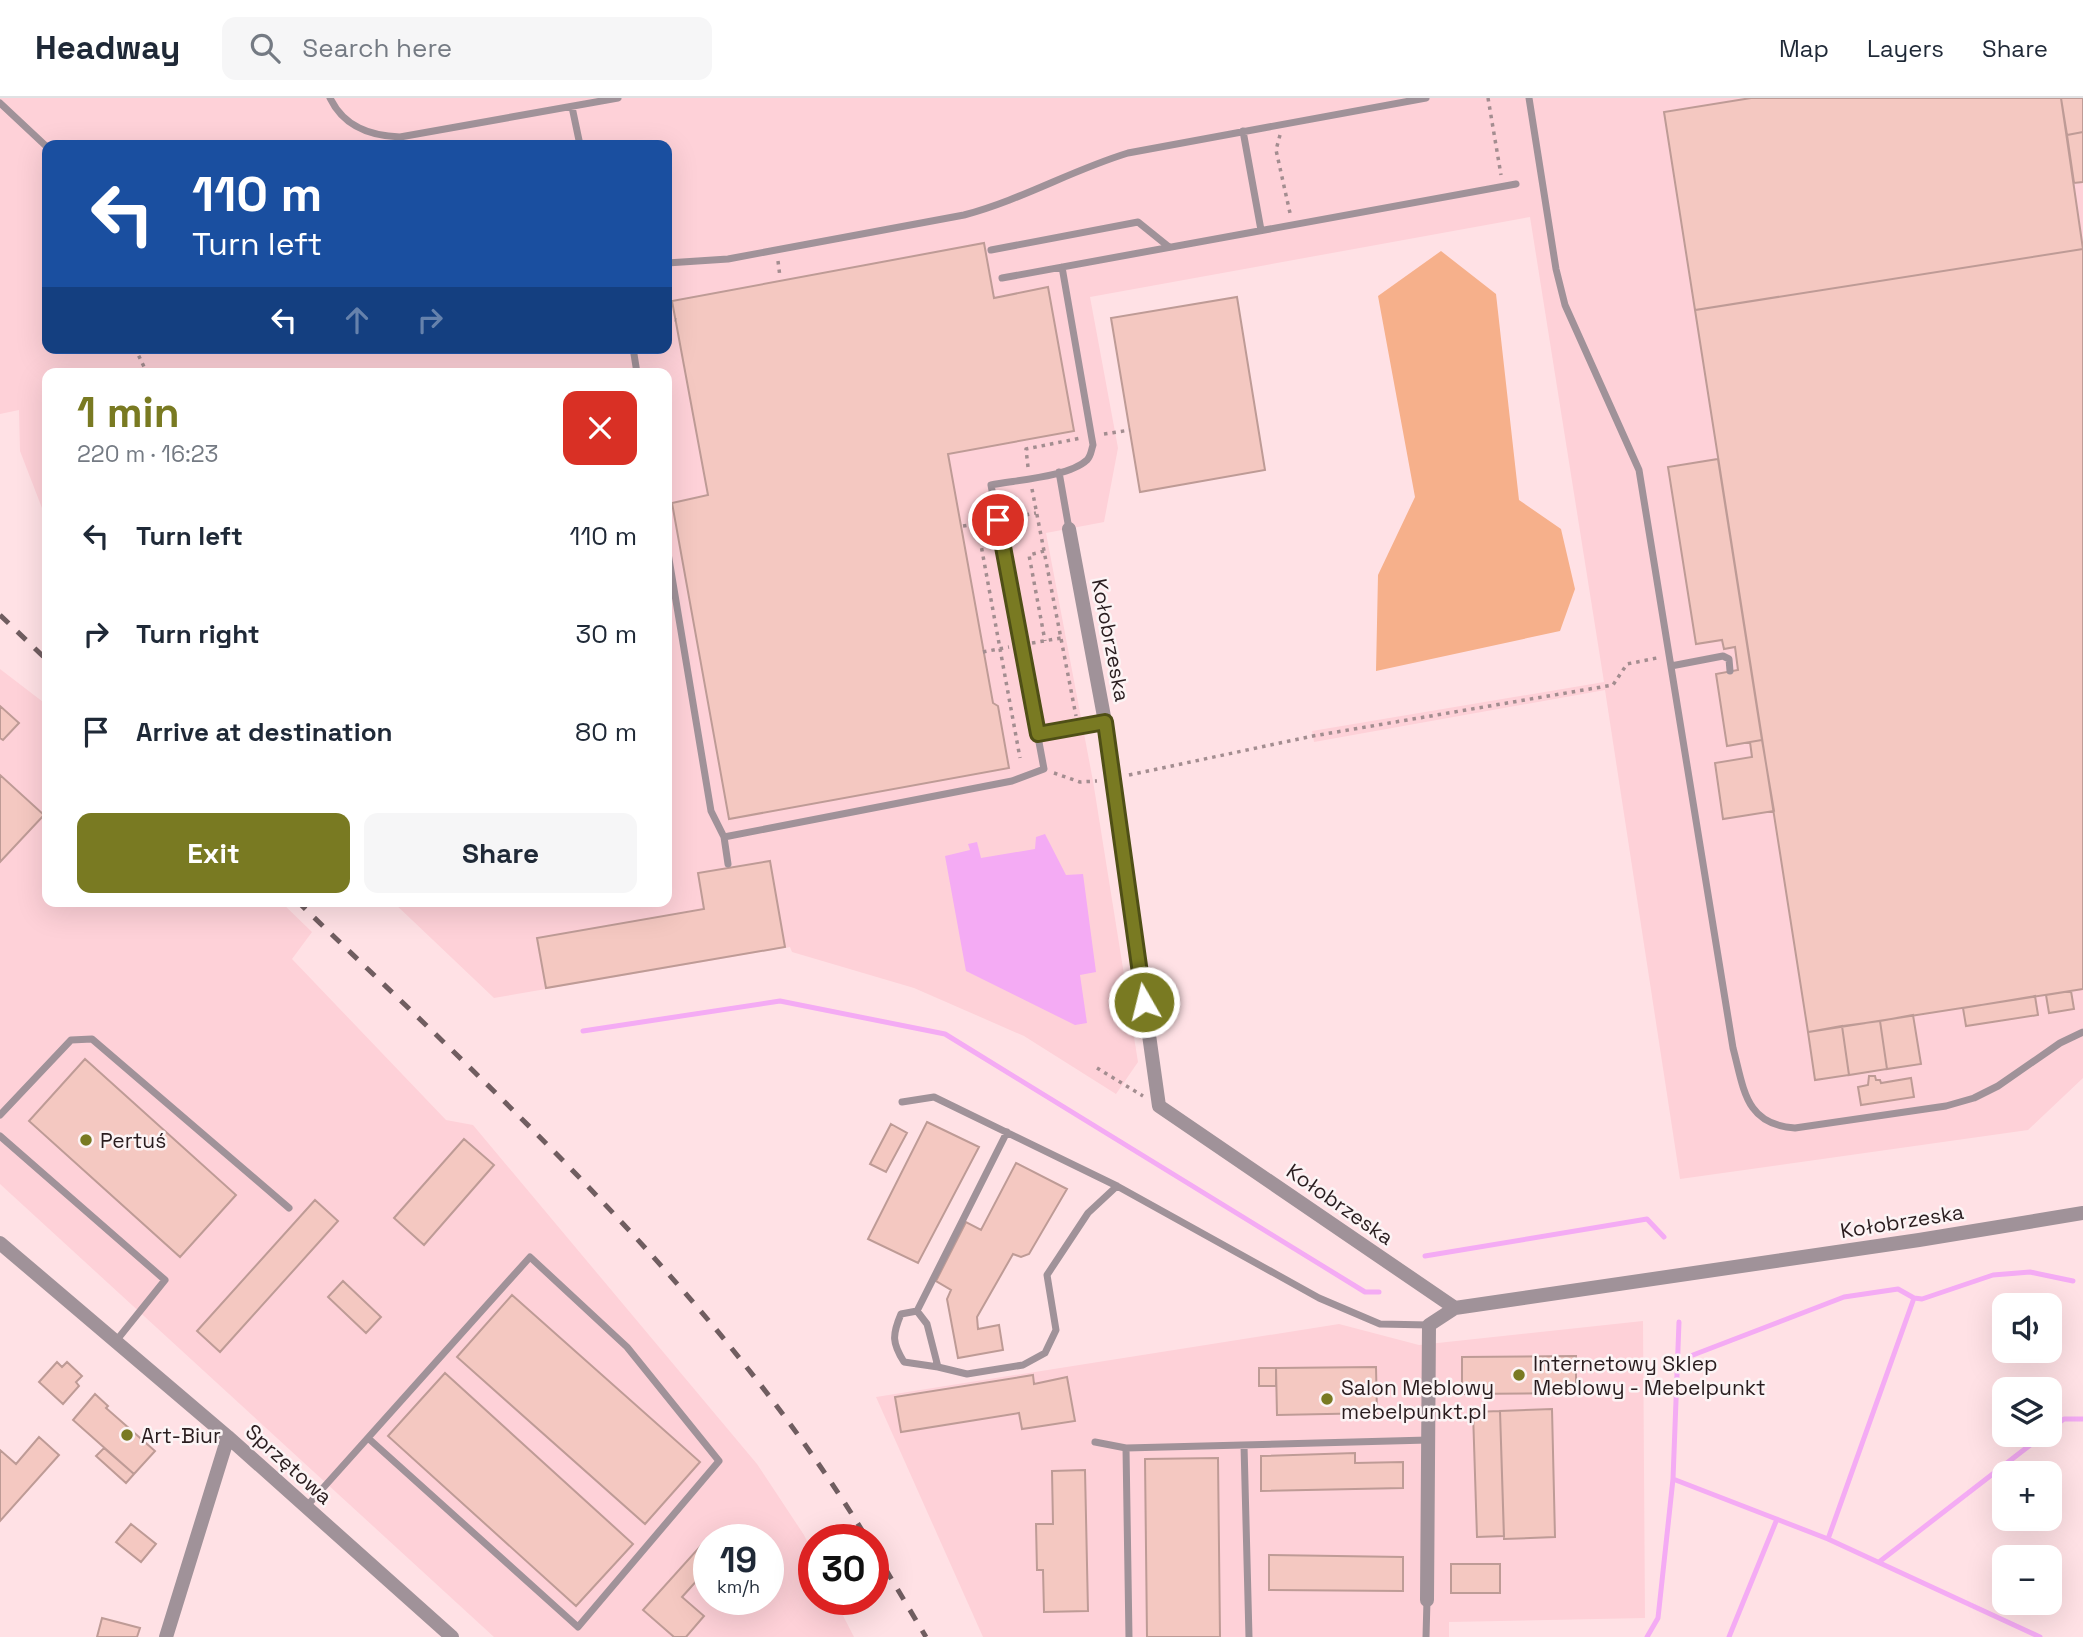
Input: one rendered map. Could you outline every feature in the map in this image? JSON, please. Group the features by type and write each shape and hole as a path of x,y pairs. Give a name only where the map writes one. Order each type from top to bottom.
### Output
{"street":[{"name":"Kołobrzeska","path":"1069,529 1105,722 1159,1106 1455,1308 1919,1240 2083,1213"},
{"name":"Sprzętowa","path":"0,1242 228,1437 452,1637"},
{"path":"1427,1600 1429,1325 1455,1308"},
{"path":"166,1637 228,1437"}],"lane":[{"path":"330,98 346,120 362,130 378,136 400,137 618,98"},
{"path":"672,263 728,259 964,215 996,207 1085,168 1128,153 1426,98"},
{"path":"1529,98 1556,269 1565,305 1639,470 1733,1048 1743,1087 1752,1108 1762,1119 1777,1127 1795,1128 1946,1106 1974,1098 1998,1086 2060,1043 2083,1032"},
{"path":"0,103 42,142"},
{"path":"572,107 579,140"},
{"path":"1243,131 1261,230"},
{"path":"1002,278 1516,184"},
{"path":"991,250 1139,222 1170,247"},
{"path":"724,837 1012,781 1044,769 991,485 1059,472 1079,466 1090,458 1093,445 1062,267"},
{"path":"1059,472 1069,529"},
{"path":"672,577 711,811 724,837 728,864"},
{"path":"1671,666 1723,656 1729,659 1730,671"},
{"path":"1038,734 1105,722"},
{"path":"0,1115 71,1040 92,1039 289,1208"},
{"path":"902,1102 934,1097 1117,1186 1319,1297 1380,1324 1429,1325"},
{"path":"917,1311 1007,1132"},
{"path":"0,1136 165,1280 116,1342"},
{"path":"917,1311 901,1314 895,1329 895,1347 904,1362 967,1374 1023,1365 1045,1353 1056,1330 1046,1275 1088,1213 1117,1186"},
{"path":"306,1507 530,1257 627,1347 719,1461 578,1626 368,1438"},
{"path":"917,1311 927,1324 937,1367"},
{"path":"1095,1442 1126,1448 1429,1440"},
{"path":"1244,1445 1249,1637"},
{"path":"1126,1448 1129,1637"},
{"path":"1426,1637 1427,1600"}],"path":[{"path":"1488,98 1501,178"},
{"path":"1281,133 1276,150 1291,216"},
{"path":"777,259 779,277"},
{"path":"672,319 676,320"},
{"path":"1102,435 1129,430"},
{"path":"1028,467 1026,449 1081,438"},
{"path":"1031,484 1076,720"},
{"path":"1007,518 1037,513"},
{"path":"963,526 987,522"},
{"path":"977,523 1020,758"},
{"path":"1044,551 1029,555 1045,641"},
{"path":"1031,643 1061,638"},
{"path":"983,652 1015,646"},
{"path":"1054,772 1080,782 1113,778 1313,736 1613,685 1627,664 1670,656"},
{"path":"1097,1068 1159,1106"}],"shaded area":[{"path":"0,98 2083,98 2083,1078 2028,1130 1680,1179 1605,690 1314,742 1312,731 1604,682 1530,217 1090,297 1118,448 1104,522 1046,533 1093,781 1138,1062 1116,1094 1024,1036 914,988 792,952 790,947 494,998 398,907 672,907 672,368 42,368 42,508 20,451 19,410 0,414"},
{"path":"1441,251 1496,294 1519,500 1561,529 1575,589 1560,631 1376,671 1378,575 1415,497 1378,296"},
{"path":"0,669 42,701 42,907 286,907 312,932 292,959 446,1120 473,1125 757,1464 798,1526 798,1615 843,1615 854,1637 494,1637 0,1184"},
{"path":"1045,834 1066,875 1083,874 1096,972 1080,975 1087,1023 1075,1025 966,971 945,856 970,850 968,844 977,842 981,858 1035,849 1036,837"},
{"path":"1643,1321 1645,1618 1449,1622 1449,1637 983,1637 876,1397 1339,1324 1419,1345"}],"building":[{"path":"1751,98 2061,98 2083,249 1695,310 1664,112"},
{"path":"2061,98 2083,98 2083,132 2067,135"},
{"path":"2083,132 2083,182 2074,183 2067,135"},
{"path":"984,243 994,298 1048,287 1074,431 948,454 993,703 998,706 1009,768 729,819 672,503 708,495 672,301"},
{"path":"2083,249 2083,989 1808,1032 1695,310"},
{"path":"1237,297 1265,470 1140,492 1111,318"},
{"path":"1718,459 1762,740 1727,746 1716,674 1738,670 1735,647 1724,649 1722,640 1696,644 1668,467"},
{"path":"0,706 19,723 3,740 0,738"},
{"path":"1762,740 1774,811 1723,819 1715,763 1752,757 1750,742"},
{"path":"0,775 42,813 42,817 0,862"},
{"path":"770,861 785,947 546,988 537,938 704,909 698,873"},
{"path":"2071,991 2074,1009 2049,1013 2046,995"},
{"path":"2035,996 2038,1015 1966,1026 1963,1008"},
{"path":"1913,1015 1921,1064 1887,1069 1880,1021"},
{"path":"1880,1021 1887,1069 1849,1075 1842,1026"},
{"path":"1842,1026 1849,1075 1815,1080 1808,1032"},
{"path":"85,1059 236,1195 180,1257 29,1121"},
{"path":"1869,1076 1875,1076 1881,1083 1911,1078 1914,1097 1861,1105 1858,1087 1868,1085"},
{"path":"927,1122 979,1147 918,1263 868,1239"},
{"path":"891,1124 907,1133 886,1172 870,1164"},
{"path":"464,1139 494,1165 424,1245 394,1218"},
{"path":"1016,1163 1067,1189 1029,1254 1021,1257 1013,1254 977,1317 978,1329 999,1325 1003,1350 958,1358 947,1299 951,1290 936,1281 966,1222 981,1230"},
{"path":"315,1200 338,1221 220,1352 197,1331"},
{"path":"343,1281 381,1317 366,1333 328,1297"},
{"path":"512,1295 700,1462 645,1524 457,1357"},
{"name":"Internetowy Sklep Meblowy - Mebelpunkt","path":"1576,1356 1576,1393 1462,1394 1462,1357"},
{"path":"57,1362 62,1367 67,1362 82,1376 76,1382 79,1386 63,1404 39,1382"},
{"name":"Salon Meblowy mebelpunkt.pl","path":"1376,1367 1377,1413 1277,1415 1276,1368"},
{"path":"1259,1368 1276,1368 1276,1386 1259,1386"},
{"path":"445,1373 633,1544 576,1606 388,1436"},
{"path":"1033,1375 1034,1384 1067,1377 1075,1421 1022,1429 1019,1413 901,1432 895,1397"},
{"path":"95,1394 108,1406 106,1408 155,1451 134,1474 73,1420"},
{"path":"1552,1409 1555,1537 1504,1539 1500,1411"},
{"path":"1500,1411 1504,1536 1477,1537 1473,1412"},
{"path":"39,1437 59,1455 0,1521 0,1450 16,1464"},
{"path":"104,1448 134,1474 126,1483 96,1456"},
{"path":"1355,1453 1355,1463 1403,1462 1403,1488 1261,1491 1261,1456"},
{"path":"1218,1458 1220,1637 1147,1637 1145,1459"},
{"path":"1085,1470 1088,1611 1044,1612 1043,1570 1037,1570 1036,1524 1053,1524 1052,1471"},
{"path":"131,1524 156,1544 141,1562 116,1542"},
{"path":"693,1554 693,1585 682,1597 693,1606 693,1615 704,1616 686,1637 674,1637 643,1610"},
{"path":"1269,1555 1403,1557 1403,1591 1269,1590"},
{"path":"1451,1564 1500,1564 1500,1593 1451,1593"},
{"path":"102,1618 140,1628 137,1637 97,1637"}],"waterway":[{"path":"583,1031 780,1001 945,1034 1365,1292 1379,1292"},
{"path":"1425,1256 1647,1219 1664,1237"},
{"path":"1693,1355 1844,1297 1898,1289 1914,1298 1922,1299 1993,1275 2030,1272 2073,1281"},
{"path":"1828,1539 1914,1298"},
{"path":"1679,1322 1673,1479 1828,1539 2040,1637"},
{"path":"2062,1420 2083,1419"},
{"path":"1879,1562 2028,1447"},
{"path":"1647,1637 1658,1618 1673,1479"},
{"path":"1729,1637 1777,1519"}],"railway":[{"path":"0,615 42,655"},
{"path":"303,907 529,1126 676,1282 744,1364 809,1450 858,1524"},
{"path":"889,1575 926,1637"}],"place":[{"name":"Pertuś","path":"86,1140"},
{"name":"Internetowy Sklep Meblowy - Mebelpunkt","path":"1519,1375"},
{"name":"Salon Meblowy mebelpunkt.pl","path":"1327,1399"},
{"name":"Art-Biur","path":"127,1435"}],"route":[{"path":"998,520 1038,734 1105,722 1144,1002"}]}
